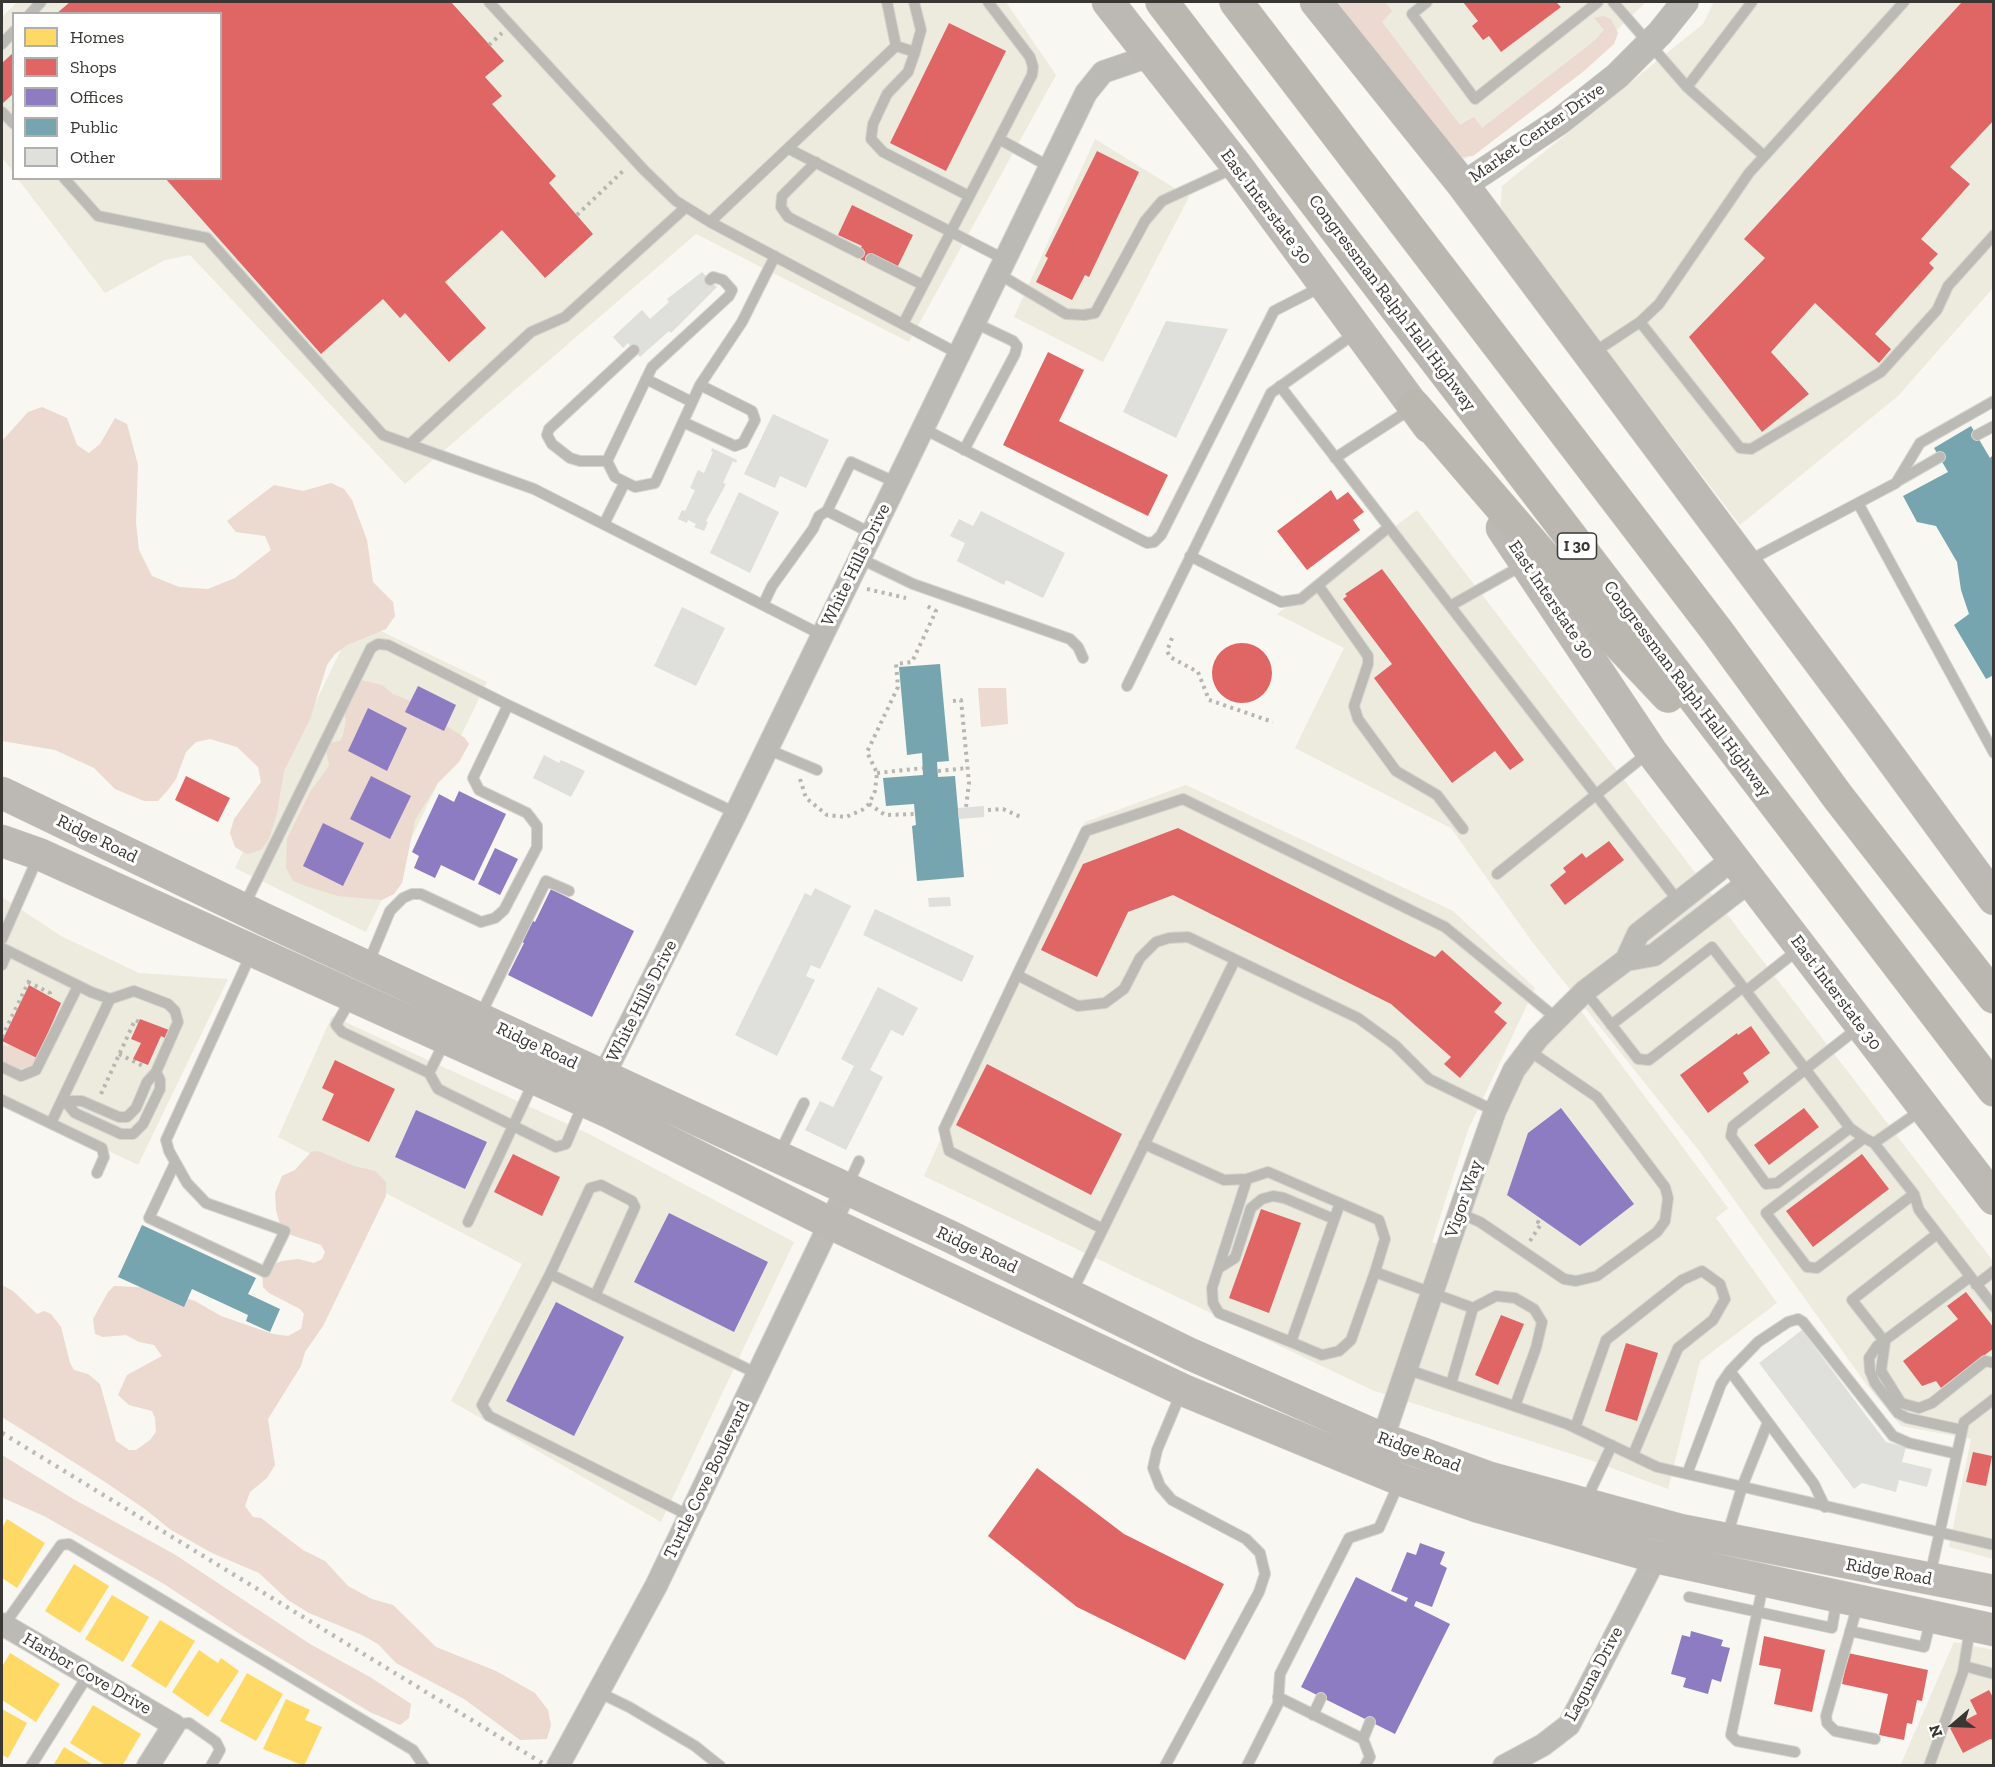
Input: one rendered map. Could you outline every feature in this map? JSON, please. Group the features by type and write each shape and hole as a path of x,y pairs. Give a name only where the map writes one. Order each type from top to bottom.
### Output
{"highway":[{"name":"Congressman Ralph Hall Highway","path":"1162,2 1994,1090"},
{"path":"1236,2 1717,631 1838,797 1994,997"},
{"path":"1414,406 1617,642 1791,826"}],"main road":[{"name":"East Interstate 30","path":"1108,2 1237,166 1324,285 1360,330 1527,562 1651,751 1994,1198"},
{"path":"1316,2 1463,185 1994,899"},
{"name":"Ridge Road","path":"2,793 63,823 251,931 353,996 535,1078 594,1089 778,1158 1190,1354 1383,1439 1490,1478 1583,1506 1726,1540 1994,1591"},
{"path":"2,824 40,834 63,823"},
{"name":"Ridge Road","path":"2,841 251,931 366,967 478,1018 594,1089 830,1223 1183,1390 1401,1480 1487,1509 1656,1557 1761,1596 1848,1599 1982,1628"}],"street":[{"name":"Market Center Drive","path":"1463,185 1560,121 1617,76 1651,43 1685,2"},
{"name":"White Hills Drive","path":"594,1089 736,813 1048,166 1094,82 1103,72 1150,56"},
{"name":"Vigor Way","path":"1383,1439 1495,1111 1514,1070 1528,1049 1556,1018 1585,991 1626,960 1638,934 1679,902 1741,870"},
{"name":"Vigor Way","path":"1626,960 1654,956 1741,870"},
{"name":"Turtle Cove Boulevard","path":"558,1766 656,1586 846,1190"},
{"path":"1383,1439 1401,1480"},
{"name":"Laguna Drive","path":"1504,1766 1543,1745 1569,1725 1656,1557"},
{"name":"Harbor Cove Drive","path":"2,1626 174,1725"},
{"path":"148,1766 174,1725"}],"lane":[{"path":"489,2 665,192 710,222 957,353"},
{"path":"886,2 896,46"},
{"path":"914,2 921,30 915,52 908,72 887,94 873,124 871,139 883,152 969,196"},
{"path":"903,324 1032,75 1030,57 988,2"},
{"path":"1426,2 1412,14 1475,99 1598,2"},
{"path":"1613,2 1687,87 1763,155"},
{"path":"1687,87 1752,2"},
{"path":"1590,355 1640,322 1675,284 1731,195 1763,155 1904,2"},
{"path":"896,46 915,52"},
{"path":"710,222 896,46"},
{"path":"999,140 1048,166"},
{"path":"789,149 951,231 1066,314 1084,315 1095,313 1145,221 1162,201 1237,166"},
{"path":"816,162 782,196 781,207 788,217 859,253"},
{"path":"66,180 98,216 207,238 384,435 534,489 822,634"},
{"path":"410,444 531,332 565,317 686,207"},
{"path":"1640,322 1740,448 1751,449 1881,372 1937,310 1948,286 1994,235"},
{"path":"607,461 615,477 635,487 655,483 700,385 742,322 774,256"},
{"path":"871,259 923,285"},
{"path":"607,461 652,367 729,296 732,290 723,280 713,277 710,280"},
{"path":"921,428 1147,543 1154,542 1161,535 1274,311 1324,285"},
{"path":"964,450 1015,354 1017,346 1013,340 973,322"},
{"path":"1127,686 1271,393 1360,330"},
{"path":"607,461 580,461 570,458 552,444 547,435 549,429 634,350"},
{"path":"646,379 692,402"},
{"path":"683,422 735,446 743,443 755,420 752,411 700,385"},
{"path":"1280,386 1679,902"},
{"path":"1896,483 1920,443 1994,401"},
{"path":"1335,458 1414,406"},
{"path":"1977,435 1994,426"},
{"path":"1745,563 1940,458"},
{"path":"763,605 771,586 813,529 819,516 827,511 851,462 895,482"},
{"path":"604,525 625,482"},
{"path":"1858,503 1994,753"},
{"path":"827,511 871,533"},
{"path":"1190,556 1281,602 1301,599 1389,527"},
{"path":"859,558 913,584 1070,639 1078,647 1083,658"},
{"path":"1450,606 1527,562"},
{"path":"1318,585 1368,656 1368,664 1354,706 1358,719 1396,771 1437,795 1463,829"},
{"path":"175,1163 149,1218 265,1272 285,1231 206,1203 187,1183 175,1163 166,1140 251,931 371,648 378,644 388,645 508,705 736,813"},
{"path":"366,967 390,911 403,897 421,894 481,922 495,918 504,910 537,847 537,826 527,813 479,790 473,778 508,705"},
{"path":"767,749 818,770"},
{"path":"1497,874 1651,751"},
{"path":"1101,1228 949,1151 944,1129 1086,831 1183,799 1445,927 1556,1018"},
{"path":"2,939 39,854"},
{"path":"478,1018 546,881 569,891"},
{"path":"1017,975 1078,1006 1105,1003 1124,989 1140,958 1156,942 1169,938 1188,938 1358,1018 1395,1045 1429,1079 1495,1111"},
{"path":"1611,1025 1712,947 1850,1128 1869,1141 1914,1194 1919,1210 1994,1307"},
{"path":"1585,991 1638,1059 1649,1060 1801,947"},
{"path":"2,965 5,949 78,986 110,999 134,991 168,1004 176,1011 178,1022 136,1108 126,1117 118,1117 82,1101 65,1100"},
{"path":"1070,1295 1235,960"},
{"path":"2,1067 21,1076 36,1070 78,986"},
{"path":"353,996 336,1025 337,1029 429,1073 438,1089 556,1147 563,1147 594,1089"},
{"path":"51,1124 65,1100 110,999"},
{"path":"1850,1128 1777,1183 1766,1184 1731,1136 1733,1126 1861,1026"},
{"path":"429,1073 446,1038"},
{"path":"1459,1213 1480,1222 1564,1279 1576,1281 1597,1276 1657,1232 1665,1221 1668,1198 1665,1187 1597,1096 1528,1049"},
{"path":"65,1100 75,1113 121,1134 133,1134 143,1124 160,1089 160,1080 154,1071"},
{"path":"468,1222 535,1078"},
{"path":"2,1100 102,1148 104,1157 97,1173"},
{"path":"778,1158 804,1103"},
{"path":"1914,1194 1817,1268 1807,1267 1766,1213 1869,1141 1924,1108"},
{"path":"1144,1144 1224,1180 1247,1179 1268,1172 1379,1220 1385,1239 1375,1272 1351,1340 1339,1351 1322,1355 1219,1314 1213,1303 1212,1288 1247,1179"},
{"path":"846,1190 859,1161"},
{"path":"595,1296 635,1207 632,1201 601,1185 590,1188 550,1274 482,1406 483,1410 690,1516"},
{"path":"1219,1268 1235,1258 1251,1208 1262,1199 1273,1196 1284,1198 1334,1219"},
{"path":"1291,1342 1340,1203"},
{"path":"1937,1234 1852,1300 1885,1342 1881,1371 1902,1403 1908,1407 1919,1408 1932,1403 1990,1360"},
{"path":"1575,1428 1606,1340 1682,1280 1702,1271 1720,1284 1725,1299 1713,1320 1678,1348 1633,1455"},
{"path":"1375,1272 1473,1308"},
{"path":"1962,1430 1907,1418 1898,1413 1869,1371 1871,1351 1973,1281 1994,1272"},
{"path":"550,1274 758,1374"},
{"path":"1451,1384 1473,1308 1496,1296 1515,1298 1534,1309 1542,1322 1536,1348 1515,1406"},
{"path":"1687,1474 1721,1384 1730,1371 1758,1342 1788,1322 1798,1319 1893,1436 1909,1443 1957,1454"},
{"path":"1406,1369 1575,1428 1657,1467 1994,1545"},
{"path":"1730,1371 1814,1484 1825,1507"},
{"path":"1165,1766 1259,1592 1265,1574 1260,1552 1246,1539 1172,1500 1160,1486 1154,1468 1157,1450 1183,1390"},
{"path":"1929,1579 1964,1422 1994,1400"},
{"path":"1726,1540 1742,1487 1768,1422"},
{"path":"1583,1506 1612,1445"},
{"path":"1247,1766 1278,1697 1280,1674 1348,1538 1379,1528 1401,1480"},
{"path":"2,1626 61,1545 69,1544 413,1750 424,1766"},
{"path":"1689,1597 1761,1596 1731,1735 1737,1741 1795,1752"},
{"path":"1848,1599 1850,1631 1826,1716 1827,1723 1835,1731 1875,1739"},
{"path":"1850,1631 1924,1647 1932,1617"},
{"path":"1929,1766 1964,1666 1982,1628"},
{"path":"1964,1666 1994,1674"},
{"path":"31,1766 88,1675"},
{"path":"598,1692 629,1707 695,1746 720,1766"},
{"path":"1278,1697 1363,1739 1370,1757 1365,1766"},
{"path":"1313,1715 1321,1698"},
{"path":"1363,1739 1370,1722"},
{"path":"174,1725 189,1723 216,1742 220,1750 211,1766"}],"path":[{"path":"577,215 626,168 644,170"},
{"path":"867,589 912,600"},
{"path":"799,776 806,798 827,815 846,817 869,804 875,790 877,773 867,752 898,687 896,664 912,662 936,610 919,602"},
{"path":"1173,638 1167,651 1170,657 1198,672 1209,700 1273,722"},
{"path":"953,701 961,700 967,768 966,807"},
{"path":"877,773 923,768"},
{"path":"938,771 967,768"},
{"path":"869,804 885,815 915,814"},
{"path":"988,810 1003,809 1023,818"},
{"path":"2,1037 36,965"},
{"path":"28,982 50,993 49,997"},
{"path":"98,1101 135,1020 139,1022"},
{"path":"119,1054 154,1071"},
{"path":"1535,1233 1541,1224 1538,1222 1541,1218"}],"shaded area":[{"path":"17,2 1006,2 1056,75 909,342 696,234 405,484 190,255 165,260 105,293 19,180 222,180 222,12 12,12 12,171 2,157 2,17"},
{"path":"1333,2 1646,2 1594,52 1459,164"},
{"path":"1338,2 1385,2 1392,11 1382,22 1460,125 1474,117 1482,128 1594,41 1604,30 1594,18 1603,16 1611,19 1618,33 1614,44 1584,71 1473,156 1461,157 1453,156 1406,103"},
{"path":"1714,2 1993,2 1993,288 1898,396 1740,525 1500,212 1502,186 1703,24"},
{"path":"1095,139 1189,197 1103,362 1014,317"},
{"path":"42,407 67,418 77,445 89,453 100,444 115,418 127,424 138,465 136,523 139,550 152,576 179,587 208,589 235,578 271,550 265,536 236,532 227,521 274,485 303,491 331,483 344,489 352,500 367,540 373,582 393,602 395,616 386,629 347,645 335,654 327,665 310,719 284,771 277,813 269,839 261,850 247,854 235,847 230,833 234,819 261,782 258,767 237,747 210,739 196,742 186,752 176,779 168,790 158,801 144,801 115,789 94,768 55,750 2,741 2,441 28,412"},
{"path":"1417,510 1993,1261 1993,1559 1949,1547 1971,1439 1901,1426 1866,1384 1700,1152 1533,943 1451,828 1295,748 1344,648 1277,614"},
{"path":"356,619 487,682 366,932 235,868"},
{"path":"361,680 382,685 393,694 434,711 448,727 465,738 469,744 459,762 438,783 415,820 402,883 394,894 382,900 338,896 306,886 293,881 286,868 287,839 310,792 329,766 325,744 340,741 343,735 346,720 340,698 342,691"},
{"path":"978,688 1006,688 1008,724 981,727"},
{"path":"1186,785 1453,911 1535,988 1468,1130 1432,1242 1457,1252 1510,1103 1522,1076 1538,1052 1578,1007 1728,1208 1716,1218 1777,1303 1700,1361 1668,1489 1590,1460 1372,1390 924,1176 1085,822"},
{"path":"2,897 61,936 139,973 228,979 138,1165 2,1100"},
{"path":"332,1016 587,1133 794,1242 661,1522 451,1401 522,1264 278,1137"},
{"path":"10,1043 37,1058 35,1062 29,1067 20,1069 2,1061 2,1044 8,1047"},
{"path":"318,1151 354,1166 375,1171 386,1182 386,1196 323,1326 305,1352 301,1366 268,1419 275,1465 267,1478 250,1492 245,1506 253,1517 261,1518 303,1550 325,1561 348,1586 372,1599 393,1605 436,1647 496,1671 535,1693 548,1710 551,1725 547,1739 520,1740 464,1699 396,1663 378,1644 309,1613 288,1600 259,1573 212,1553 171,1530 145,1509 99,1478 2,1417 2,1285 13,1291 37,1314 44,1311 51,1314 61,1327 70,1363 74,1370 88,1374 100,1384 116,1441 129,1450 136,1450 150,1440 156,1432 155,1418 152,1411 129,1405 118,1395 127,1375 162,1356 154,1345 139,1342 126,1335 103,1337 95,1334 93,1319 108,1292 114,1286 154,1288 195,1301 221,1316 273,1334 288,1336 301,1329 304,1314 300,1309 269,1293 263,1287 262,1272 268,1266 282,1261 298,1259 314,1263 322,1259 325,1252 321,1245 291,1235 280,1224 275,1193 282,1176 295,1170 311,1152"},
{"path":"2,1455 75,1500 174,1554 310,1644 370,1677 411,1704 409,1718 400,1725 370,1712 243,1636 164,1584 44,1516 3,1498"},
{"path":"1954,1642 1993,1650 1993,1765 1900,1766"}],"building: Homes":[{"path":"7,1519 45,1543 17,1588 2,1578 2,1528"},
{"path":"74,1564 109,1586 80,1633 45,1611"},
{"path":"112,1595 149,1617 123,1662 85,1639"},
{"path":"160,1620 195,1641 166,1688 131,1666"},
{"path":"199,1650 218,1663 221,1658 239,1671 208,1717 172,1692"},
{"path":"10,1653 60,1684 36,1722 2,1700 2,1667"},
{"path":"247,1673 283,1694 256,1741 220,1721"},
{"path":"286,1699 310,1710 305,1720 322,1727 304,1766 263,1749"},
{"path":"93,1705 141,1734 122,1766 107,1766 70,1743"},
{"path":"2,1709 27,1723 8,1758 2,1755"},
{"path":"64,1747 95,1766 53,1766"}],"building: Shops":[{"path":"70,2 451,2 504,61 485,77 502,96 492,104 556,176 549,183 593,234 545,278 502,230 445,282 486,328 449,362 405,313 400,318 383,299 321,354 167,180 222,180 222,12 58,12"},
{"path":"1463,2 1556,2 1561,7 1501,52 1489,36 1483,40 1472,26 1478,21"},
{"path":"1962,2 1994,2 1994,120 1950,167 1970,184 1921,239 1938,254 1929,263 1934,268 1875,334 1891,349 1879,363 1815,303 1771,352 1809,394 1762,432 1689,337 1765,258 1744,239"},
{"path":"949,23 1006,51 946,171 890,143"},
{"path":"12,54 12,95 2,104 2,63"},
{"path":"1097,151 1139,172 1089,277 1085,275 1072,300 1036,282 1048,258 1045,256"},
{"path":"852,205 913,235 897,268 869,263 856,257 862,246 838,235"},
{"path":"1048,352 1084,370 1059,421 1168,475 1148,516 1003,445"},
{"path":"1331,490 1337,500 1348,492 1364,512 1353,520 1360,530 1307,570 1277,531"},
{"path":"1382,569 1524,760 1510,770 1495,751 1452,783 1374,678 1392,664 1343,599 1347,596 1345,594"},
{"path":"1242,643 1263,652 1272,673 1263,694 1242,703 1221,694 1212,673 1221,652"},
{"path":"186,776 230,798 218,822 175,800"},
{"path":"1178,828 1435,957 1442,950 1502,1003 1494,1012 1507,1023 1460,1078 1444,1064 1451,1057 1391,1004 1173,895 1128,912 1097,977 1041,950 1083,864"},
{"path":"1609,841 1624,860 1565,905 1550,885 1566,872 1563,868 1582,853 1586,858"},
{"path":"29,985 61,1003 37,1058 2,1041"},
{"path":"140,1019 169,1030 165,1038 161,1036 148,1065 133,1059 141,1043 131,1039"},
{"path":"1751,1026 1770,1053 1743,1073 1749,1082 1708,1113 1680,1075 1737,1033 1738,1035"},
{"path":"335,1060 395,1089 369,1142 322,1120 334,1094 322,1088"},
{"path":"987,1064 1122,1134 1091,1195 956,1125"},
{"path":"1804,1108 1819,1127 1769,1165 1754,1145"},
{"path":"513,1154 560,1177 542,1216 494,1192"},
{"path":"1862,1154 1889,1189 1813,1247 1786,1211"},
{"path":"1261,1209 1301,1223 1269,1313 1229,1298"},
{"path":"1966,1292 1994,1328 1994,1348 1941,1388 1936,1381 1922,1386 1903,1361 1958,1319 1947,1306"},
{"path":"1501,1315 1524,1324 1498,1385 1475,1375"},
{"path":"1626,1343 1658,1353 1637,1421 1605,1411"},
{"path":"1973,1452 1992,1456 1986,1486 1966,1482"},
{"path":"1037,1468 1124,1534 1224,1584 1185,1660 1077,1607 988,1536"},
{"path":"1764,1636 1825,1650 1812,1712 1774,1704 1781,1669 1759,1665"},
{"path":"1848,1653 1928,1670 1922,1701 1917,1700 1912,1724 1907,1723 1904,1740 1879,1735 1888,1694 1842,1684"},
{"path":"1989,1690 1994,1699 1994,1740 1990,1739 1963,1753 1950,1728 1977,1714 1970,1700"}],"building: Offices":[{"path":"418,686 456,705 444,731 405,712"},
{"path":"368,708 407,728 387,771 348,751"},
{"path":"371,776 411,796 390,839 350,819"},
{"path":"459,791 506,814 474,881 441,865 435,878 414,868 419,856 412,852 439,794 454,802"},
{"path":"323,823 364,843 343,886 303,866"},
{"path":"495,848 518,859 500,895 478,884"},
{"path":"551,889 634,931 592,1017 508,975 524,943 514,938 525,917 535,922"},
{"path":"1561,1108 1634,1204 1580,1246 1507,1195 1528,1133"},
{"path":"416,1110 487,1142 465,1189 395,1157"},
{"path":"669,1213 768,1262 734,1332 634,1282"},
{"path":"556,1302 624,1337 574,1436 506,1401"},
{"path":"1420,1543 1445,1552 1440,1564 1447,1568 1432,1607 1416,1601 1414,1606 1450,1624 1395,1734 1301,1687 1356,1577 1406,1602 1408,1598 1391,1591 1407,1552 1416,1555"},
{"path":"1691,1631 1723,1640 1721,1646 1730,1648 1721,1682 1712,1679 1708,1694 1683,1687 1686,1678 1671,1674 1682,1635 1690,1637"}],"building: Public":[{"path":"1971,426 1990,458 1994,454 1994,675 1986,679 1954,625 1969,614 1961,590 1957,562 1936,526 1917,522 1903,496 1948,472 1934,448"},
{"path":"940,664 949,761 937,762 938,777 955,776 964,877 917,881 912,826 916,825 914,804 886,806 883,778 923,775 922,753 907,755 899,667"},
{"path":"142,1225 256,1278 248,1294 280,1309 270,1332 246,1321 248,1315 192,1289 184,1307 118,1277"}],"building: Other":[{"path":"702,272 717,287 671,333 669,331 640,357 628,343 623,348 613,337 642,310 650,319 669,302 667,299"},
{"path":"1166,321 1228,329 1176,438 1123,412"},
{"path":"773,414 829,440 806,488 780,476 775,488 744,474"},
{"path":"712,448 737,460 736,463 733,461 723,483 726,484 706,521 708,522 704,531 694,527 696,524 688,520 687,523 678,519 682,510 685,511 695,490 690,488 698,470 704,473 713,452"},
{"path":"739,492 779,512 750,573 710,553"},
{"path":"981,511 1065,553 1043,598 1006,580 1004,585 957,561 965,543 950,536 959,519 973,526"},
{"path":"682,607 725,628 696,686 654,666"},
{"path":"544,755 559,763 561,760 585,771 571,797 533,778"},
{"path":"984,806 984,817 959,819 958,808"},
{"path":"815,888 851,906 820,969 811,965 806,976 815,980 777,1056 735,1035 805,893 811,896"},
{"path":"950,897 951,906 929,907 928,898"},
{"path":"875,909 974,956 962,982 863,935"},
{"path":"878,987 918,1008 903,1036 891,1030 870,1070 883,1077 846,1150 805,1130 820,1101 833,1107 854,1066 841,1059"},
{"path":"1802,1330 1886,1442 1906,1447 1902,1462 1932,1469 1927,1487 1899,1480 1896,1492 1862,1483 1854,1489 1759,1363"}],"railway":[{"path":"2,1433 547,1766"}]}
